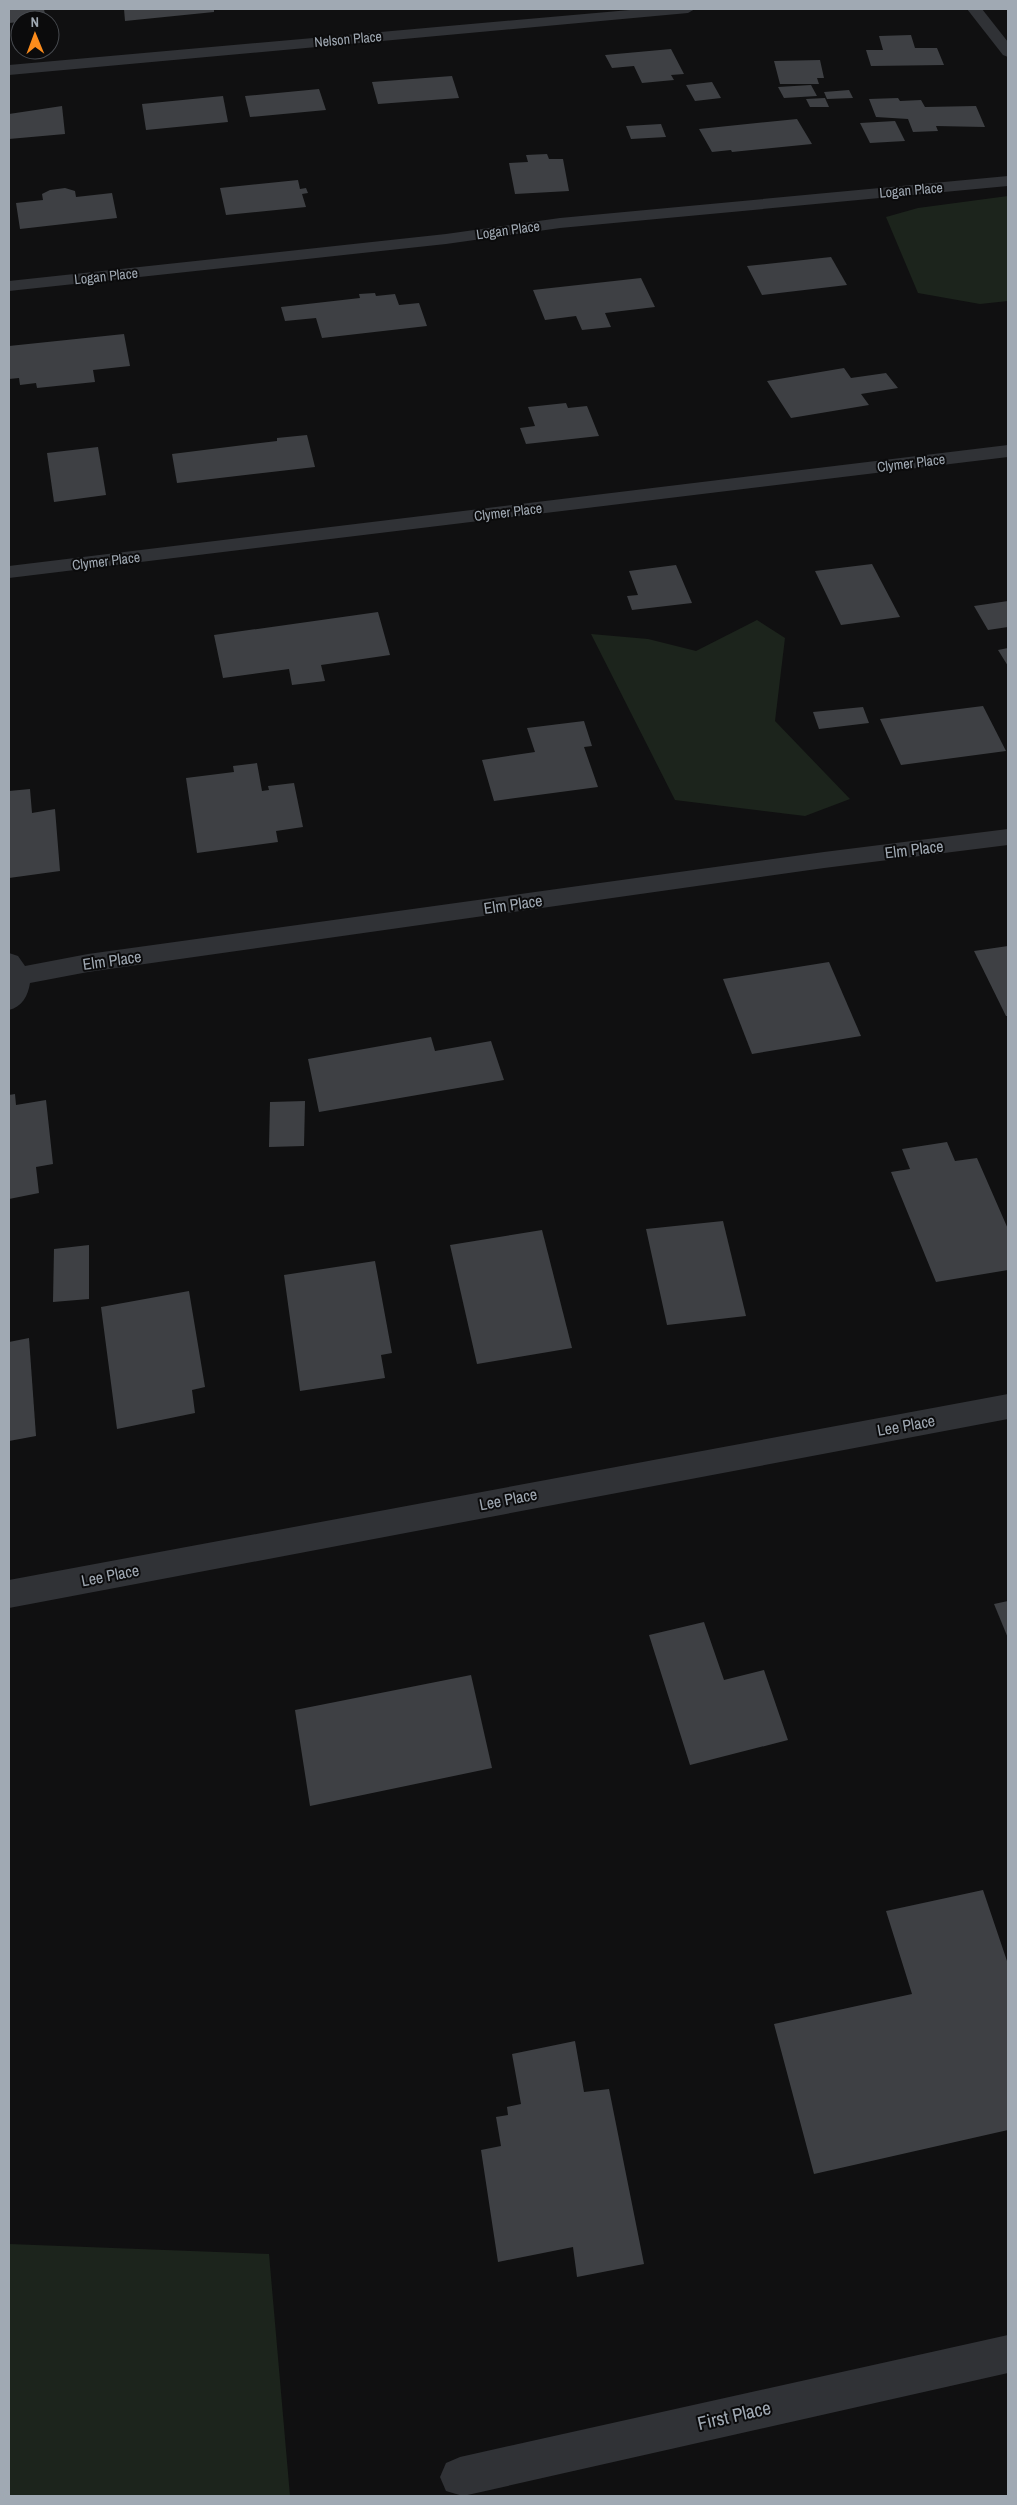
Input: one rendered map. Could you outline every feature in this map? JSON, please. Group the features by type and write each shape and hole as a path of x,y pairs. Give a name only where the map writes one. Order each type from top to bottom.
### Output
{"street":[{"name":"Nelson Place","path":"9,70 688,9"},
{"path":"974,9 1008,52"},
{"name":"Logan Place","path":"9,286 446,239 560,223 1008,181"},
{"name":"Clymer Place","path":"9,572 1008,451"},
{"name":"Elm Place","path":"9,1001 17,988 13,969 88,963 824,860 1008,837"},
{"name":"Lee Place","path":"9,1594 1008,1406"},
{"name":"First Place","path":"460,2477 1008,2354"}],"shaded area":[{"path":"1008,196 1008,301 980,304 918,293 886,217 918,208"},
{"path":"757,620 785,638 775,721 850,799 805,816 675,800 591,634 648,639 696,651"},
{"path":"9,2244 269,2254 290,2496 9,2496"}],"building":[{"path":"9,9 44,9 10,10 9,23"},
{"path":"124,9 214,9 214,12 125,21"},
{"path":"911,35 915,48 937,48 944,65 871,66 866,50 883,50 879,36"},
{"path":"671,49 684,74 671,75 674,80 642,83 634,66 612,68 605,55"},
{"path":"820,60 824,78 817,78 819,84 780,84 774,61"},
{"path":"452,76 459,98 378,104 372,82"},
{"path":"712,82 721,98 695,101 686,85"},
{"path":"811,85 817,96 784,98 778,87"},
{"path":"319,89 326,110 250,117 245,96"},
{"path":"849,90 853,98 827,99 824,92"},
{"path":"223,96 228,122 146,130 142,104"},
{"path":"825,98 829,107 810,107 806,99"},
{"path":"898,98 900,101 921,100 925,107 976,106 985,127 936,126 938,131 913,132 908,119 876,117 869,99"},
{"path":"62,106 65,134 9,139 9,114"},
{"path":"797,119 812,144 732,152 731,150 712,152 699,129"},
{"path":"895,121 905,141 870,143 860,123"},
{"path":"661,124 666,137 631,139 626,126"},
{"path":"547,154 549,159 563,159 569,191 515,194 509,163 528,162 526,155"},
{"path":"298,180 300,189 306,188 308,193 302,194 306,207 226,215 220,188"},
{"path":"65,188 75,191 76,197 112,193 117,218 20,229 16,203 43,200 42,194 50,190"},
{"path":"831,257 847,285 762,295 747,266"},
{"path":"641,278 655,307 605,313 611,327 582,330 576,316 545,320 533,290"},
{"path":"375,293 376,296 395,294 399,305 419,303 427,326 322,338 316,318 285,321 281,307 360,298 359,294"},
{"path":"124,334 130,366 93,370 95,382 37,388 36,383 20,385 19,378 9,379 9,346"},
{"path":"844,368 851,378 886,373 898,388 861,394 869,405 791,418 767,381"},
{"path":"566,403 568,408 587,406 599,436 526,444 520,428 535,426 528,407"},
{"path":"307,435 315,467 177,483 172,454 277,441 277,438"},
{"path":"98,447 106,495 54,502 47,453"},
{"path":"872,564 900,617 841,625 815,571"},
{"path":"676,565 692,603 632,610 627,596 638,595 629,571"},
{"path":"1008,601 1008,627 988,630 974,606"},
{"path":"378,612 390,655 321,665 325,681 292,685 289,669 223,678 214,635"},
{"path":"1008,648 1008,666 998,650"},
{"path":"983,706 1006,751 901,765 880,719"},
{"path":"863,707 869,723 819,729 813,712"},
{"path":"584,721 592,746 584,747 598,787 494,801 482,760 535,752 527,728"},
{"path":"257,763 262,791 269,790 268,786 294,783 303,827 276,831 278,842 197,853 186,778 234,772 233,766"},
{"path":"30,789 32,813 55,809 60,871 9,878 9,791"},
{"path":"1008,946 1008,1016 1006,1016 974,951"},
{"path":"829,962 861,1036 752,1054 723,979"},
{"path":"431,1037 435,1051 491,1041 504,1080 319,1112 308,1059"},
{"path":"15,1094 16,1105 46,1100 53,1164 36,1167 39,1193 9,1199 9,1095"},
{"path":"305,1101 304,1146 269,1147 270,1102"},
{"path":"947,1142 955,1161 977,1158 1008,1229 1008,1270 936,1282 891,1172 910,1169 902,1149"},
{"path":"723,1221 746,1316 667,1325 646,1229"},
{"path":"542,1230 572,1348 477,1364 450,1245"},
{"path":"89,1245 89,1299 53,1302 54,1249"},
{"path":"375,1261 392,1353 381,1355 385,1378 300,1391 284,1275"},
{"path":"189,1291 205,1387 192,1390 195,1413 117,1429 101,1307"},
{"path":"29,1338 36,1436 9,1441 9,1342"},
{"path":"1008,1601 1008,1638 994,1604"},
{"path":"704,1622 724,1680 764,1670 788,1740 690,1765 649,1635"},
{"path":"471,1675 492,1768 310,1806 295,1710"},
{"path":"983,1890 1008,1964 1008,2130 814,2174 774,2024 912,1994 886,1911"},
{"path":"575,2041 584,2092 609,2089 644,2264 577,2277 573,2247 498,2262 481,2150 501,2146 496,2117 508,2115 507,2107 521,2104 512,2054"}]}
